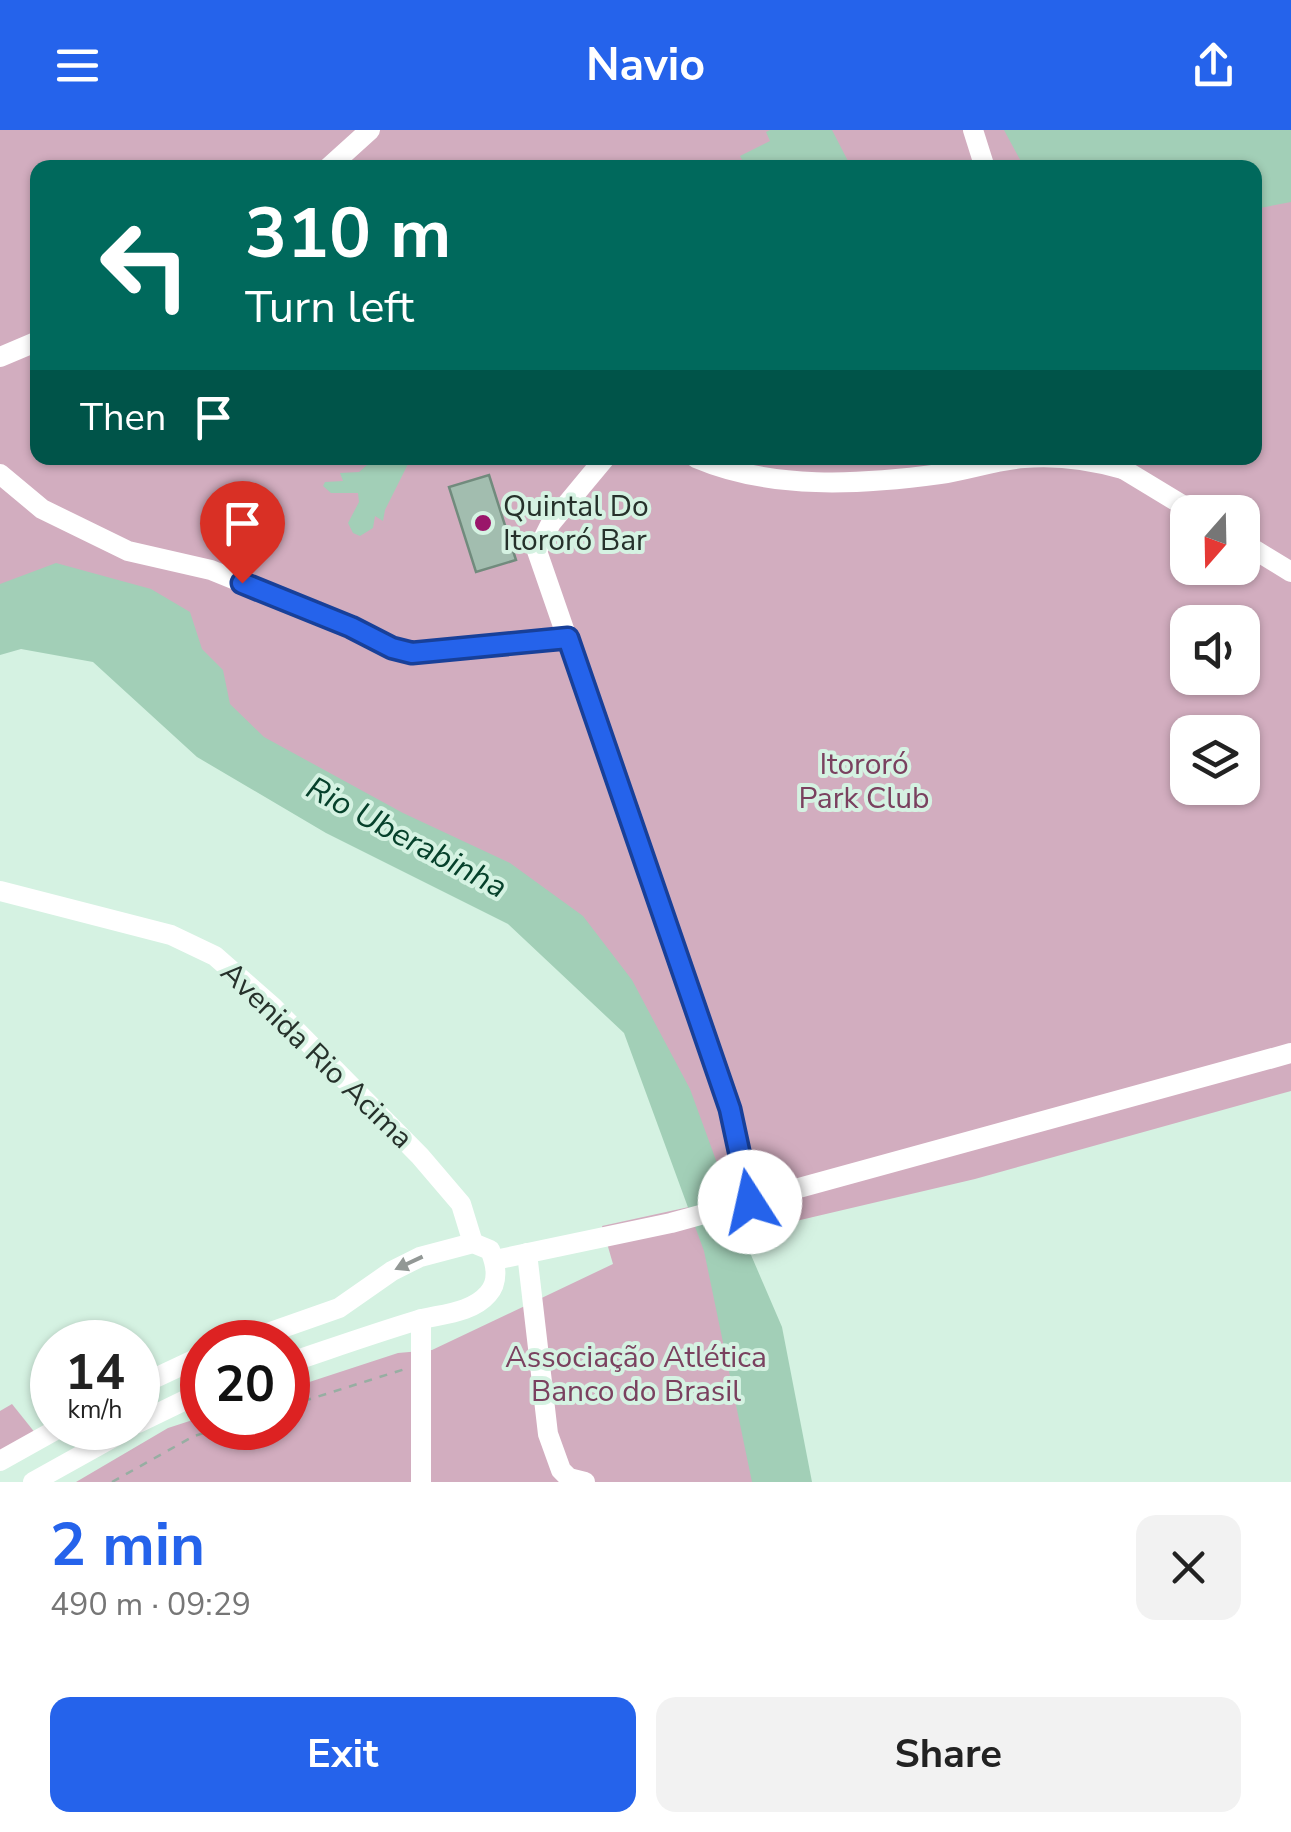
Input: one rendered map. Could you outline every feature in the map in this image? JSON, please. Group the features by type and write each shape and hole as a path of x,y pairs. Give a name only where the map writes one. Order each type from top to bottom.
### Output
{"street":[{"path":"337,160 370,130"},
{"path":"973,130 982,160"},
{"path":"0,357 30,344"},
{"path":"599,465 551,524 537,551 730,1109 739,1204"},
{"path":"722,465 816,482 883,480 985,465"},
{"path":"1121,465 1170,497"},
{"path":"0,474 42,509 128,551 210,570 351,627 392,648 412,653 435,652 568,638"},
{"path":"1260,553 1291,572"},
{"name":"Avenida Rio Acima","path":"0,890 171,935 215,956 274,1007 420,1156 461,1204 474,1242"},
{"path":"494,1260 671,1223 1291,1054"},
{"path":"305,1320 339,1308 420,1256 474,1242 490,1250 494,1260 496,1280 491,1293 459,1311 310,1356"},
{"path":"527,1254 548,1434 560,1470 569,1478 585,1482"},
{"path":"421,1320 421,1482"},
{"path":"30,1444 5,1458 29,1482 89,1450"}],"path":[{"path":"310,1399 420,1364"},
{"path":"112,1482 180,1444"}],"green space":[{"name":"Itororó Park Club","path":"0,130 1291,130 1291,1091 975,1179 711,1241 774,1482 76,1482 131,1450 160,1450 160,1433 180,1424 180,1450 310,1450 310,1382 398,1353 432,1350 613,1264 602,1226 698,1205 636,1012 525,891 0,611"},
{"path":"12,1404 30,1426 30,1438 0,1456 0,1411"}],"water":[{"path":"832,130 847,160 742,160 740,156 770,141 766,132"},
{"path":"1004,130 1291,130 1291,202 1262,208 1262,160 1020,160"},
{"path":"367,465 408,465 383,521 375,516 373,528 360,536 353,533 348,523 359,502 358,493 331,493 323,486 325,482 343,481 340,473 359,472"},
{"name":"Rio Uberabinha","path":"56,563 151,589 190,612 202,649 223,670 230,704 264,737 403,813 510,863 583,916 632,980 690,1089 748,1248 782,1327 812,1482 752,1482 704,1251 624,1033 508,924 326,833 197,757 93,662 21,649 0,655 0,584"}],"building":[{"name":"Quintal Do Itororó Bar","path":"489,475 516,560 476,572 449,487"}],"place":[{"name":"Quintal Do Itororó Bar","path":"483,523"}],"route":[{"path":"242,583 412,653 568,638 730,1109 750,1202"}],"park label":[{"name":"Associação Atlética Banco do Brasil","path":"636,1374"}]}
